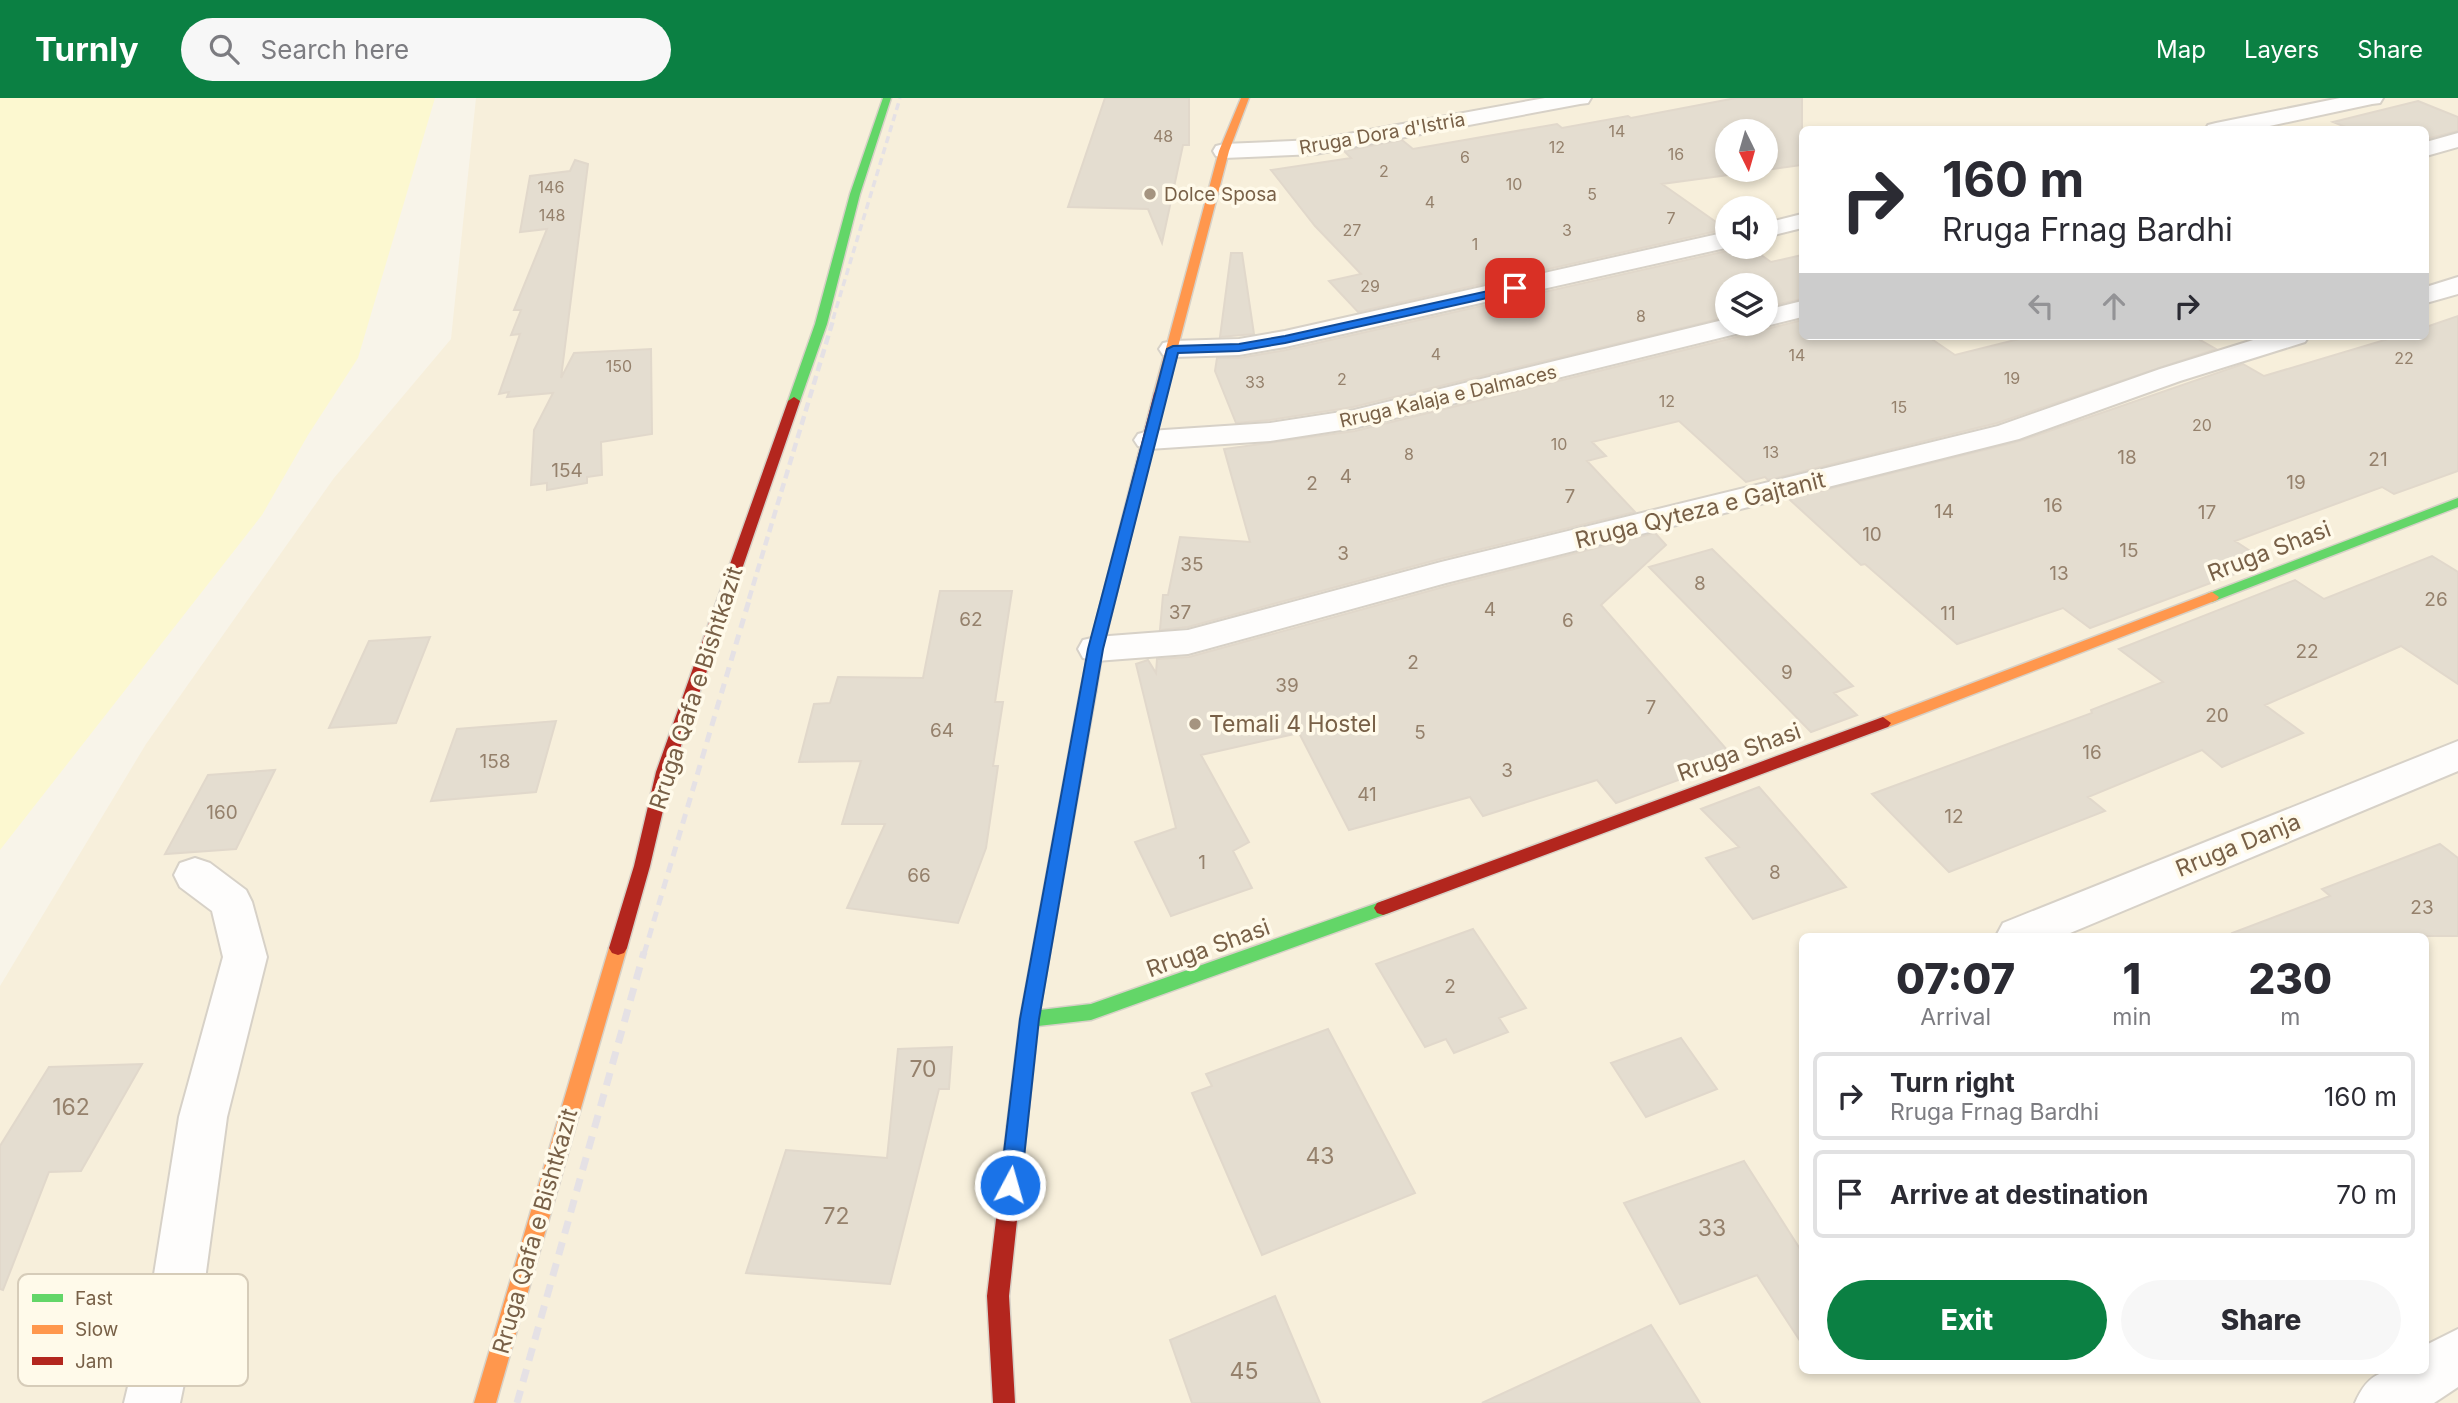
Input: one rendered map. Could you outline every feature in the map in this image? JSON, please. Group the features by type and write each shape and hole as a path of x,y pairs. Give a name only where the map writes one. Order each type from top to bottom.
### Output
{"street":[{"name":"Rruga Qafa e Bishtkazit","path":"485,1403 642,866 664,772 821,324 855,194 887,98"},
{"path":"1004,1403 998,1296 1029,1019 1096,649 1224,151 1245,98"},
{"name":"Rruga Dora d'Istria","path":"1224,151 1315,147 1580,98"},
{"path":"2233,126 2337,101 2372,98"},
{"path":"2429,148 2458,140"},
{"path":"1778,227 1799,222"},
{"path":"1173,349 1229,348 1285,339 1715,243"},
{"path":"2429,294 2458,285"},
{"path":"1778,315 1799,310"},
{"name":"Rruga Kalaja e Dalmaces","path":"1149,440 1270,432 1354,419 1715,331"},
{"name":"Rruga Qyteza e Gajtanit","path":"1096,649 1188,642 1441,573 2008,433 2170,375 2282,340"},
{"name":"Rruga Shasi","path":"1029,1019 1101,1009 1216,970 1978,688 2458,502"},
{"name":"Rruga Danja","path":"2025,933 2458,755"},
{"path":"180,1274 203,1117 245,957 231,902 195,875"},
{"path":"2383,1403 2458,1356"}],"shaded area":[{"path":"476,98 2458,98 2458,1403 0,1403 0,986 146,744 334,478 451,339"}],"sand":[{"path":"0,98 435,98 358,358 308,435 262,515 0,850"}],"building":[{"path":"1105,98 1189,98 1189,145 1183,145 1162,243 1148,209 1068,207"},
{"path":"1736,98 1802,98 1799,165 1778,168 1778,119 1715,119 1715,177 1662,184 1715,221 1715,231 1358,312 1329,281 1361,274 1315,226 1271,170 1351,158 1344,151 1402,140 1413,149 1557,124 1562,128"},
{"path":"2418,101 2458,117 2458,131 2429,138 2429,126 2343,126 2333,122"},
{"path":"575,160 588,164 561,378 574,353 651,349 652,434 601,442 602,475 587,477 587,483 547,490 547,483 531,485 534,430 553,393 507,397 509,392 499,394 520,334 511,335 521,310 514,310 547,229 520,232 530,176 570,171"},
{"path":"1231,253 1242,253 1254,334 1220,337"},
{"path":"1715,254 1715,259 1767,259 1771,262 1799,256 1799,300 1778,304 1778,273 1715,273 1715,320 1353,407 1236,423 1215,371 1217,358 1239,358 1286,350"},
{"path":"2458,316 2458,471 2394,494 2382,487 2235,541 2267,562 2090,628 2063,608 1957,644 1865,564 1861,565 1789,499 2020,441 2243,364 2264,376 2385,340 2429,340 2429,326"},
{"path":"1799,321 1799,340 1933,340 1955,355 2015,340 2200,340 2216,349 1997,423 1768,480 1765,477 1746,482 1679,421 1592,442 1606,456 1587,461 1635,512 1440,559 1188,627 1160,630 1163,595 1168,595 1180,537 1250,542 1224,449 1355,431 1741,336 1778,336 1778,326"},
{"path":"1655,533 1666,545 1601,605 1735,759 1616,803 1597,780 1483,816 1470,797 1349,830 1299,733 1201,755 1249,842 1233,851 1252,888 1171,916 1135,842 1176,828 1136,664 1148,660 1156,673 1157,659 1189,657 1447,586"},
{"path":"1712,549 1853,686 1834,693 1857,715 1811,732 1649,567"},
{"path":"2432,556 2458,572 2458,684 2401,646 2265,705 2303,733 2222,767 2202,750 2088,797 2105,811 1949,872 1872,794 2092,713 2091,710 2163,682 2119,649 2295,580 2324,599"},
{"path":"940,591 1012,591 995,702 1003,702 993,766 998,766 986,848 958,923 847,908 885,824 842,824 861,761 799,762 814,704 830,703 838,677 923,678"},
{"path":"430,637 396,723 329,728 369,641"},
{"path":"556,721 536,792 431,801 457,729"},
{"path":"275,770 236,849 165,854 208,775"},
{"path":"1759,787 1846,887 1753,919 1706,858 1739,847 1701,809"},
{"path":"2440,844 2458,858 2458,936 2429,936 2429,933 2232,933 2330,896 2322,889"},
{"path":"1473,929 1526,1008 1499,1018 1508,1032 1454,1053 1446,1039 1425,1047 1376,964"},
{"path":"1328,1029 1415,1193 1262,1255 1192,1093 1212,1086 1206,1074"},
{"path":"1681,1038 1717,1089 1646,1117 1611,1063"},
{"path":"952,1047 949,1089 939,1089 890,1284 746,1273 786,1150 887,1158 898,1049"},
{"path":"142,1064 81,1171 49,1172 3,1290 0,1289 0,1146 49,1067"},
{"path":"1744,1161 1799,1247 1799,1339 1757,1275 1680,1304 1624,1203"},
{"path":"1275,1296 1320,1403 1192,1403 1170,1340"},
{"path":"1651,1325 1700,1403 1482,1403"}],"railway":[{"path":"833,319 900,98"},
{"path":"749,599 834,317"},
{"path":"644,954 750,597"},
{"path":"517,1403 644,952"}],"traffic: fast":[{"path":"794,401 821,324 855,194 887,98"},
{"path":"2212,597 2458,502"},
{"path":"1017,1126 1029,1019 1088,692"},
{"path":"1029,1019 1091,1012 1383,908"}],"traffic: slow":[{"path":"1160,393 1224,151 1245,98"},
{"path":"1883,723 2212,597"},
{"path":"485,1403 618,948"}],"traffic: jam":[{"path":"1088,692 1096,649 1160,393"},
{"path":"618,948 642,866 664,772 794,401"},
{"path":"1383,908 1883,723"},
{"path":"1004,1403 998,1296 1017,1126"}],"place":[{"name":"Dolce Sposa","path":"1150,194"},
{"name":"Temali 4 Hostel","path":"1195,724"}],"route":[{"path":"1010,1185 1029,1019 1096,649 1173,349 1210,350 1285,339 1515,288"}]}
